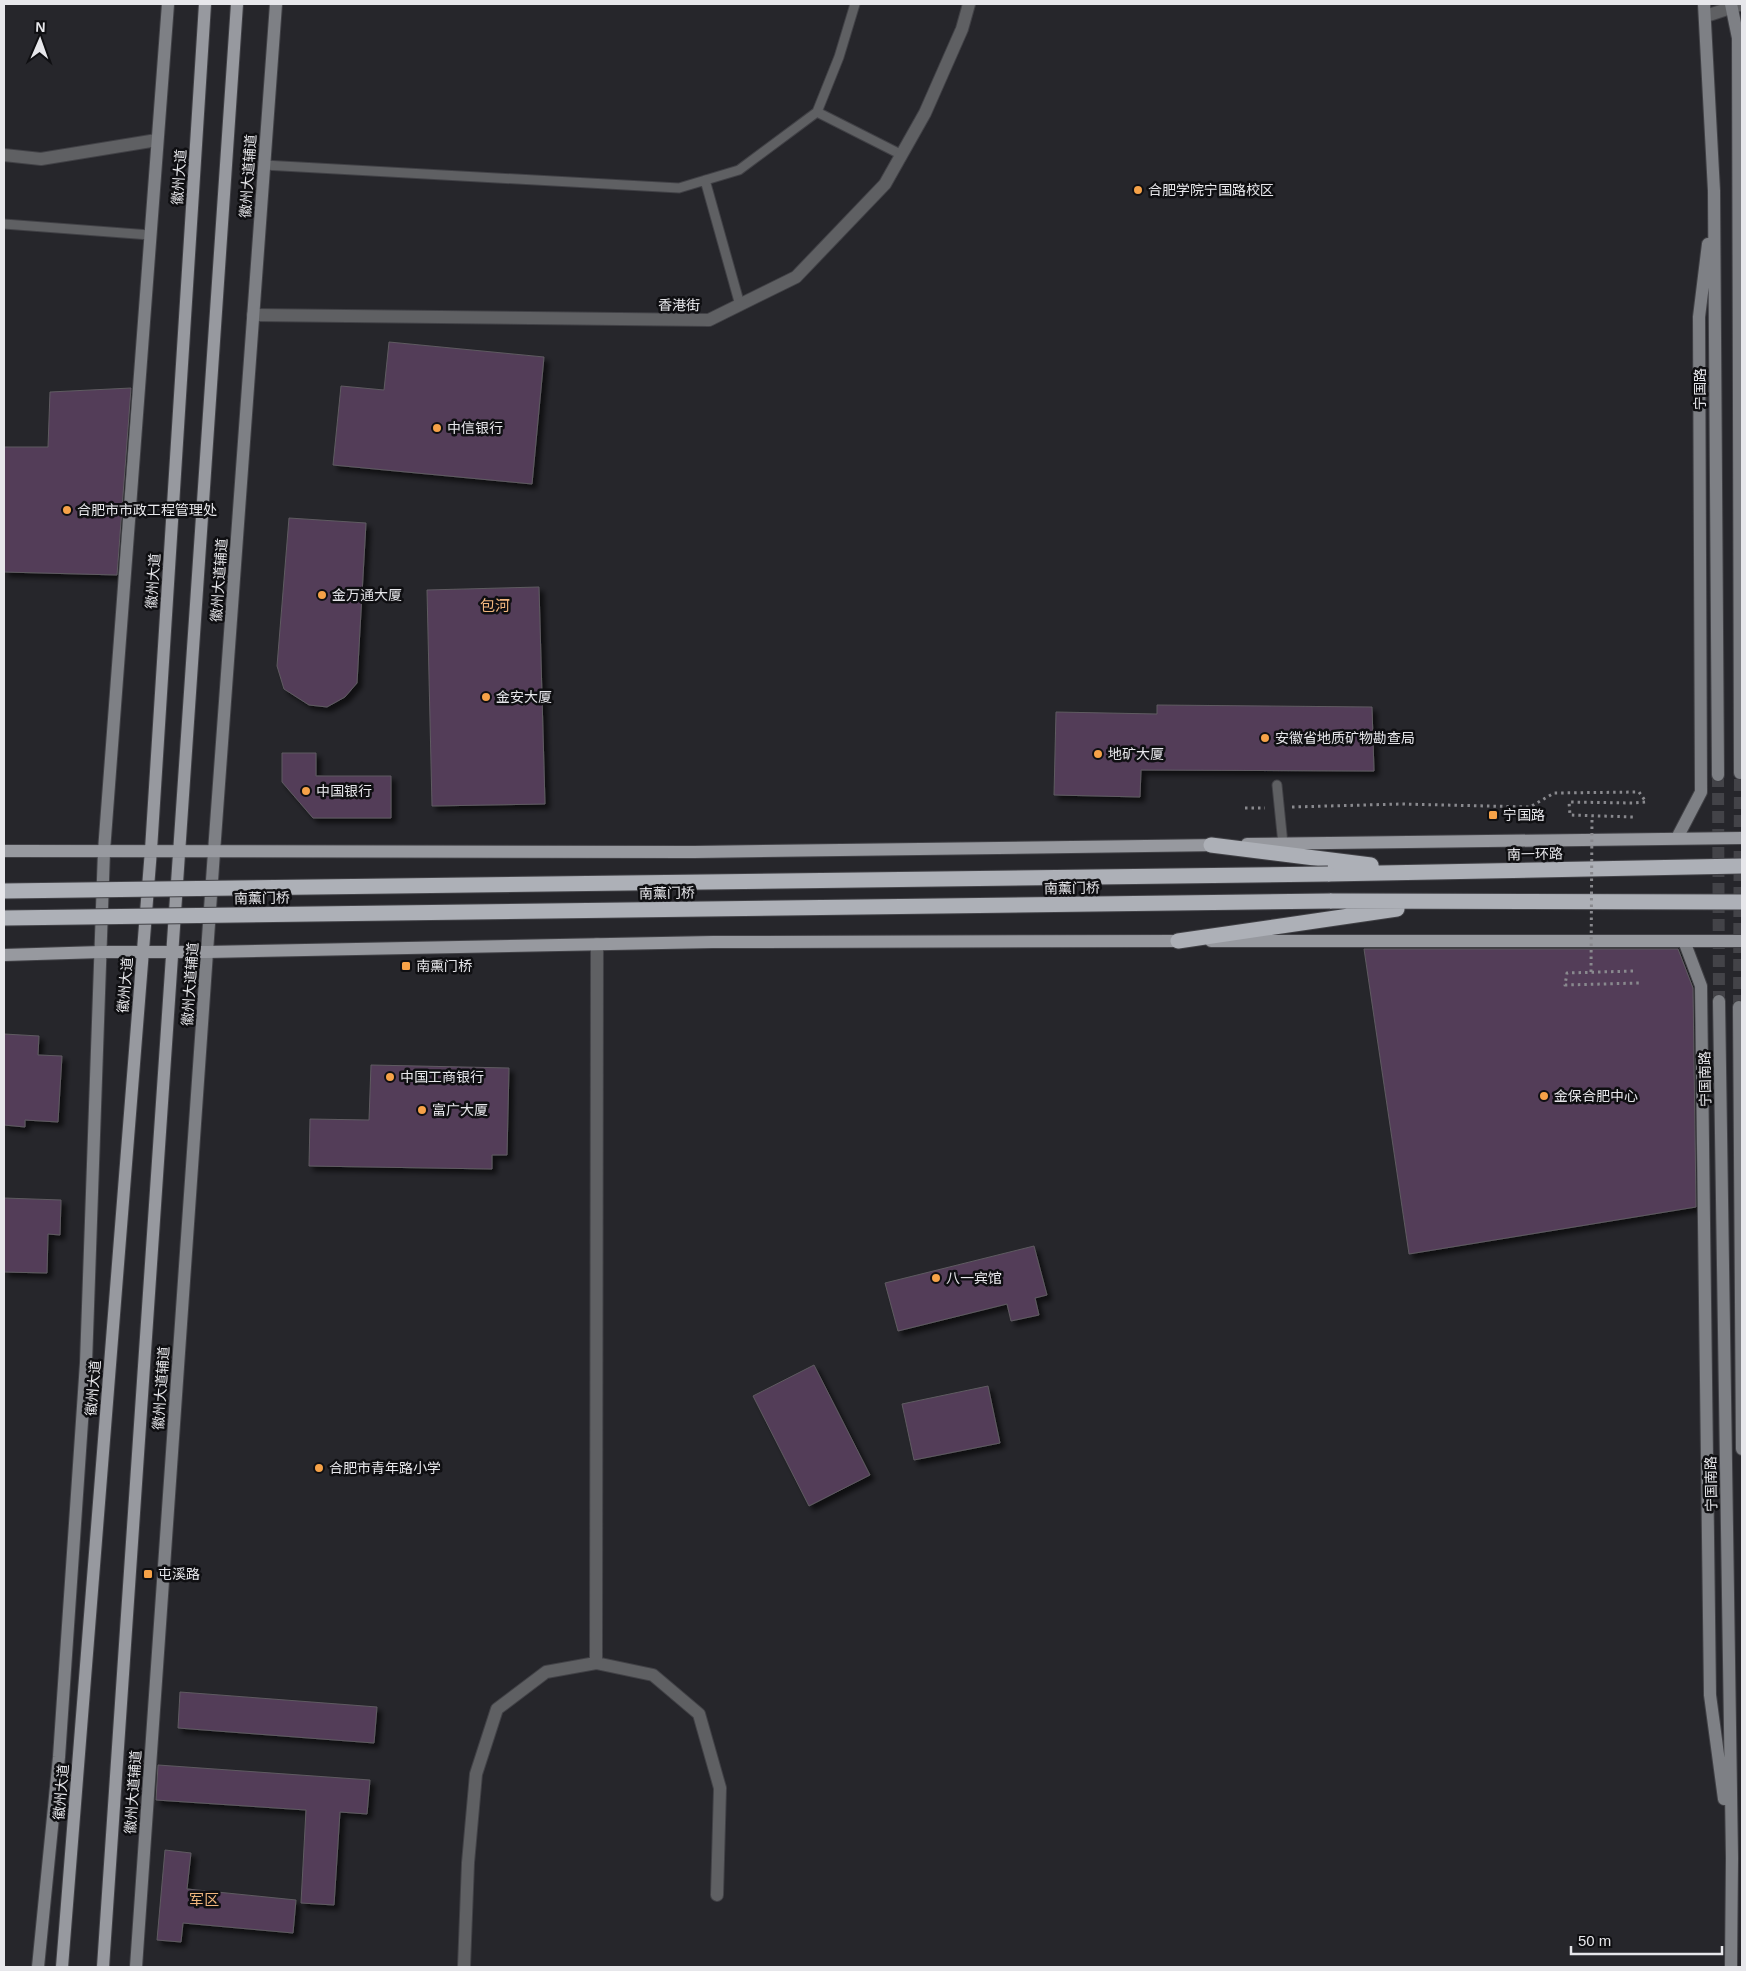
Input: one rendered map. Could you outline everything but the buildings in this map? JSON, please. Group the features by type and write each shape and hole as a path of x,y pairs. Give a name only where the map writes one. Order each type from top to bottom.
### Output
{"highway":[{"path":"1211,845 1422,872"},
{"name":"南一环路","path":"1328,874 1742,866"},
{"name":"南薰门桥","path":"4,891 1328,874"},
{"path":"1178,941 1448,901 1742,902"},
{"name":"南薰门桥","path":"4,918 1448,901"}],"main road":[{"path":"38,1967 59,1757 86,1363 104,851 168,4"},
{"name":"徽州大道","path":"62,1967 151,850 205,4"},
{"path":"103,1967 237,4"},
{"name":"徽州大道辅道","path":"136,1967 214,852 276,4"},
{"path":"1735,5 1738,38 1740,773"},
{"name":"宁国路","path":"1705,10 1714,191 1718,775"},
{"path":"1738,190 1742,216"},
{"path":"1677,838 1701,792 1699,317 1714,191"},
{"path":"4,852 151,850 180,852 694,852 1742,838"},
{"path":"1684,941 1701,986 1710,1695 1732,1858"},
{"path":"4,955 142,951 207,952 722,942 1742,941"},
{"name":"宁国南路","path":"1719,1001 1732,1858 1731,1967"},
{"path":"1738,1007 1742,1449"}],"street":[{"name":"香港街","path":"253,315 708,320 796,277 886,184 925,113 962,29 969,4"},
{"path":"1705,10 1735,5"},
{"path":"4,155 41,159 157,140"},
{"path":"596,1663 597,944"},
{"path":"464,1967 468,1863 476,1774 497,1709 546,1672 596,1663 654,1675 700,1714 720,1788 717,1895"}],"lane":[{"path":"264,165 679,188 739,170 817,112 839,57 855,4"},
{"path":"817,112 902,155"},
{"path":"705,180 740,305"},
{"path":"4,224 150,235"},
{"path":"1277,785 1283,844"}],"path":[{"path":"1318,807 1401,804 1530,807 1554,794 1639,792 1646,802 1570,802 1570,815 1634,817"},
{"path":"1591,972 1592,817"},
{"path":"1633,971 1567,973 1565,984 1639,983"}],"tunnel":[{"path":"1739,1007 1740,773"},
{"path":"1718,775 1719,1001"}],"place":[{"name":"合肥学院宁国路校区","path":"1138,190"},
{"name":"中信银行","path":"437,428"},
{"name":"合肥市市政工程管理处","path":"67,510"},
{"name":"金万通大厦","path":"322,595"},
{"name":"金安大厦","path":"486,697"},
{"name":"安徽省地质矿物勘查局","path":"1265,738"},
{"name":"地矿大厦","path":"1098,754"},
{"name":"中国银行","path":"306,791"},
{"name":"宁国路","path":"1493,815"},
{"name":"南熏门桥","path":"406,966"},
{"name":"中国工商银行","path":"390,1077"},
{"name":"金保合肥中心","path":"1544,1096"},
{"name":"富广大厦","path":"422,1110"},
{"name":"八一宾馆","path":"936,1278"},
{"name":"合肥市青年路小学","path":"319,1468"},
{"name":"屯溪路","path":"148,1574"}],"district":[{"name":"包河","path":"495,605"},
{"name":"军区","path":"204,1899"}]}
